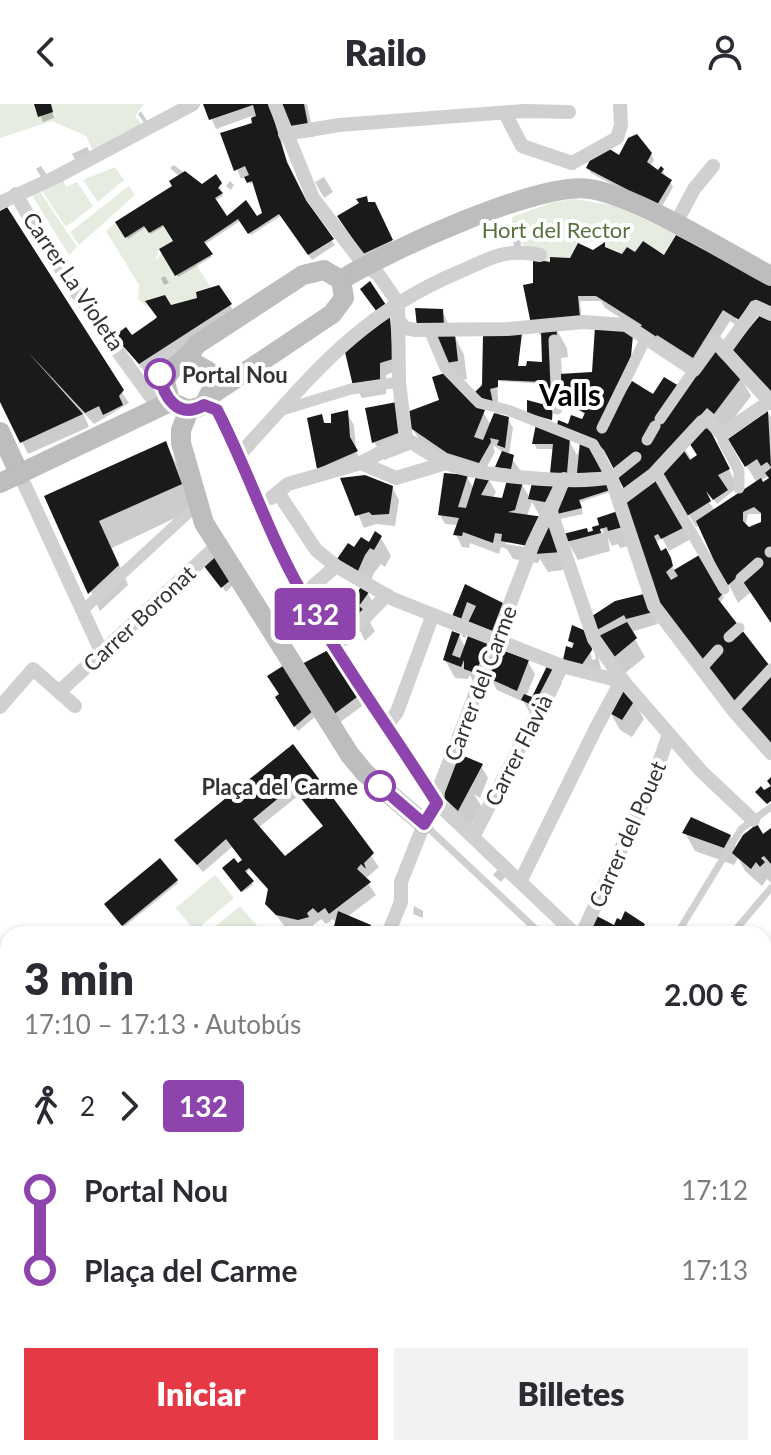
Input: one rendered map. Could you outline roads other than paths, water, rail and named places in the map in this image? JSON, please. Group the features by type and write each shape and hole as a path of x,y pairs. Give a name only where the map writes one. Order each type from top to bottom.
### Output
{"main road":[{"path":"341,280 364,265 510,205 558,189 577,188 617,198 771,276"},
{"path":"341,280 324,270 303,275 187,352 172,368 183,401 181,443 197,505 216,547 350,755 365,773 424,824"},
{"path":"0,483 183,401 332,314 344,298 341,280"},
{"path":"183,401 208,371 187,352"},
{"path":"0,432 20,475"}],"street":[{"path":"0,203 58,176 193,104"},
{"path":"275,104 313,198 364,265 376,271 398,303 399,382 406,439"},
{"path":"506,115 522,146 572,163 617,138 620,104"},
{"path":"285,134 339,125 506,115 524,111 569,112"},
{"path":"572,163 577,188"},
{"path":"675,225 694,189 713,166"},
{"name":"Carrer La Violeta","path":"16,194 107,338 131,364 183,401 217,410 240,454 270,532 303,595 437,803 567,926"},
{"path":"240,454 322,362 414,291 512,250 540,255"},
{"path":"728,355 756,307 771,314"},
{"path":"398,319 405,328 429,330 553,331 626,325 694,370"},
{"path":"429,330 445,368 479,403 555,416 594,443 611,477 654,606 733,710 771,753"},
{"path":"553,331 555,416"},
{"path":"602,428 646,338"},
{"path":"647,440 715,341 770,403 723,438"},
{"path":"279,411 351,389 399,382"},
{"path":"619,500 657,472 704,421 710,421 723,438 739,471 739,488"},
{"path":"406,439 446,463 501,474 564,479 611,477 636,457"},
{"path":"259,502 279,494 298,480 361,463 406,439"},
{"path":"361,463 396,478 446,463"},
{"path":"657,472 724,589"},
{"path":"20,475 102,653"},
{"name":"Carrer del Carme","path":"391,926 401,902 401,882 424,824 437,803 438,791 533,544 551,512 564,479"},
{"path":"279,494 316,550 336,566 387,595 432,617 562,666 624,682"},
{"path":"82,611 197,505"},
{"path":"551,512 594,639 624,682 669,734 753,820"},
{"name":"Carrer Boronat","path":"59,692 216,547"},
{"path":"741,578 758,563"},
{"path":"303,595 336,566"},
{"path":"336,646 387,595"},
{"path":"388,724 397,712 432,617"},
{"path":"729,637 739,628"},
{"path":"701,669 718,650"},
{"name":"Carrer Flavià","path":"474,835 562,666"},
{"path":"0,707 33,669 75,706"},
{"path":"733,710 771,669"},
{"path":"521,880 596,728 624,682"},
{"name":"Carrer del Pouet","path":"586,926 653,780 669,734"}],"lane":[{"path":"682,926 741,829 771,807"},
{"path":"424,824 532,926"},
{"path":"739,926 771,888"}],"place":[{"name":"Portal Nou","path":"160,374"},
{"name":"Plaça del Carme","path":"380,786"}],"district":[{"name":"Valls","path":"570,394"}],"park label":[{"name":"Hort del Rector","path":"556,229"}]}
